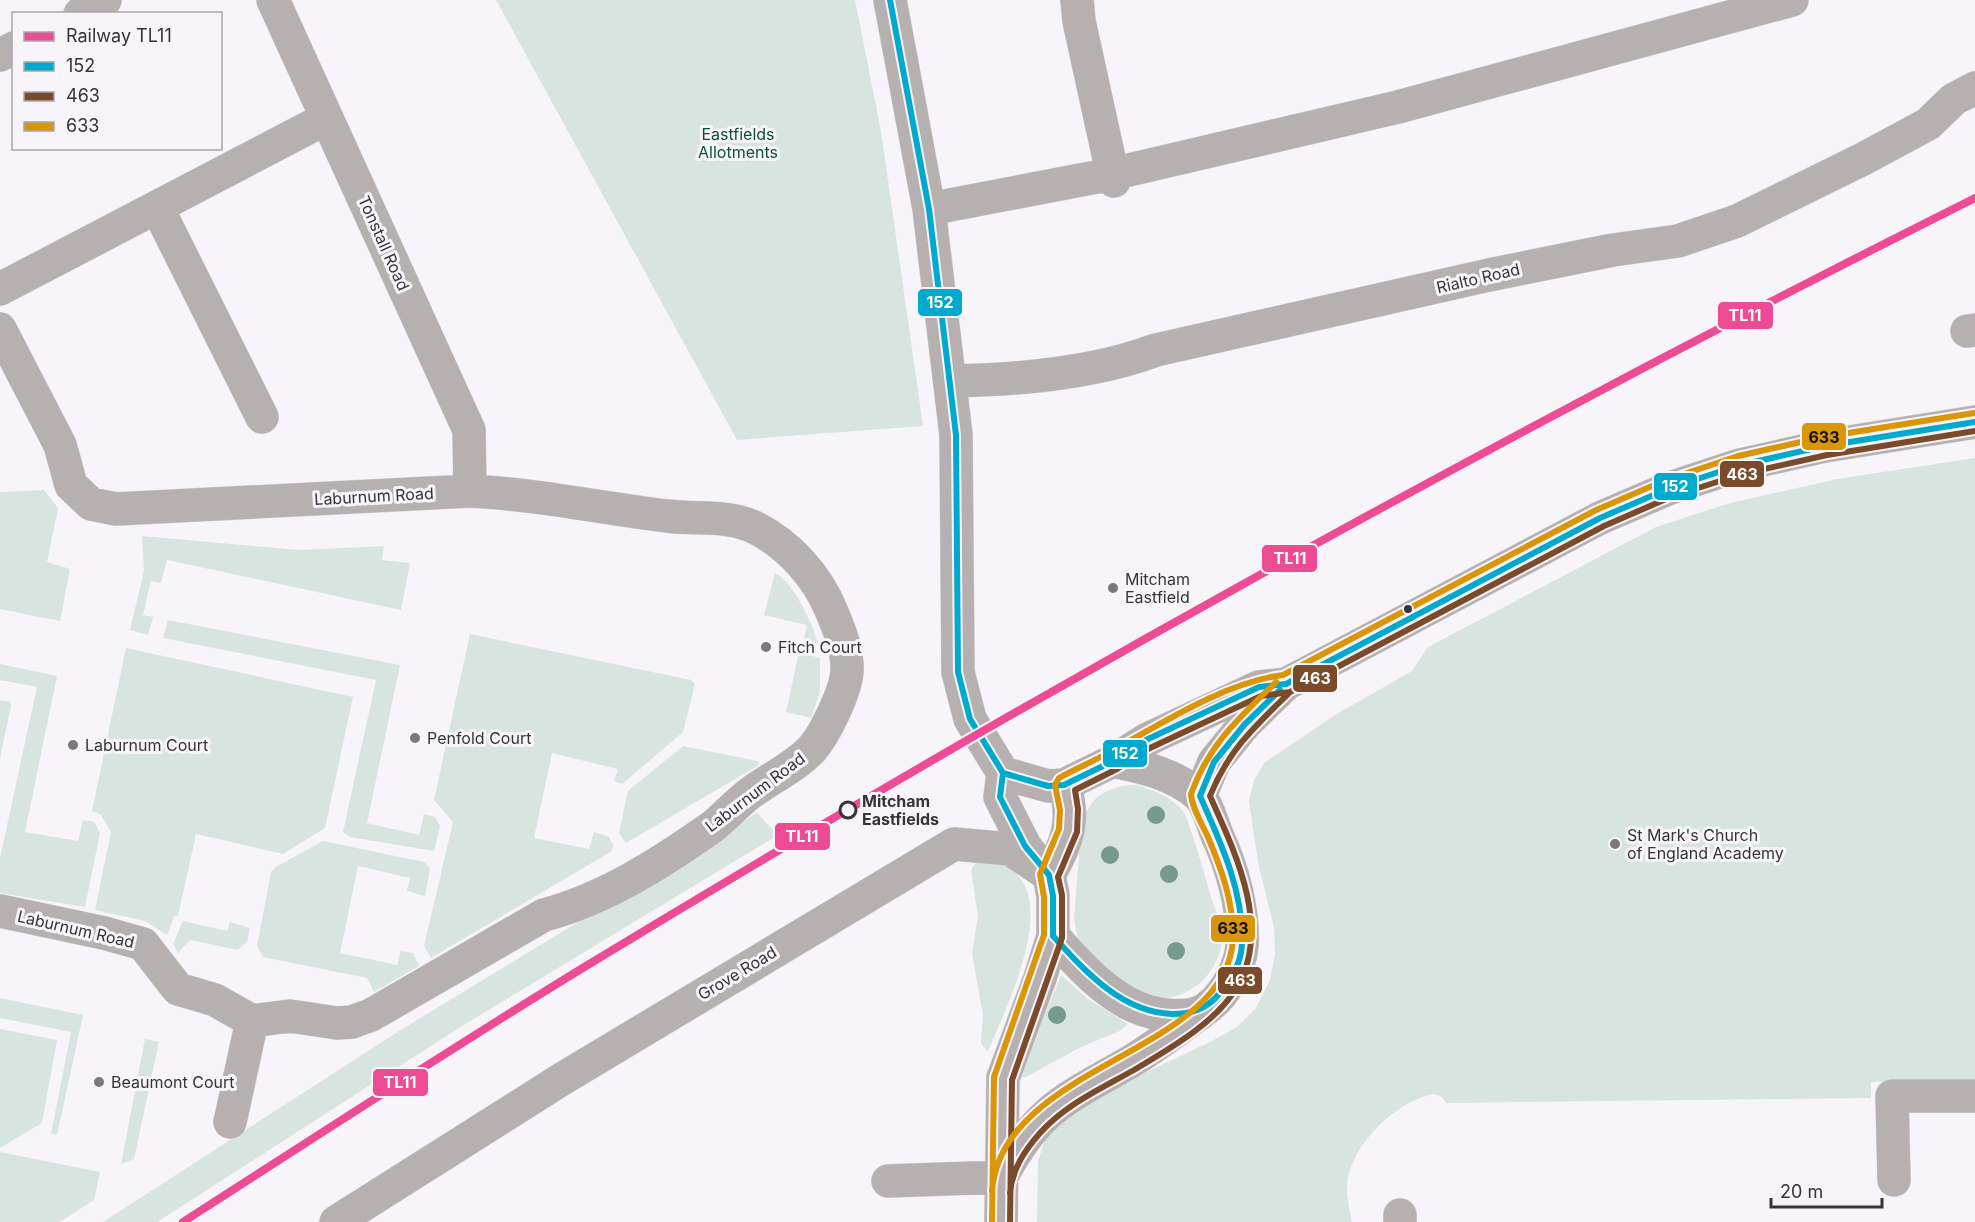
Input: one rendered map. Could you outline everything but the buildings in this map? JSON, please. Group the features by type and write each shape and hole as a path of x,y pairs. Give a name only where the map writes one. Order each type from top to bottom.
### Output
{"street":[{"path":"84,12 105,0"},
{"name":"Tonstall Road","path":"273,0 469,430 470,491"},
{"path":"890,0 929,209 956,435 958,672 965,705 978,733 1003,774 1000,797 1025,846 1048,875 1053,896 1053,936 1003,1078 1001,1222"},
{"path":"1077,0 1079,21 1113,177"},
{"path":"929,209 1113,177 1398,107 1792,0"},
{"name":"Rialto Road","path":"950,381 1016,377 1125,362 1156,350 1489,274 1613,250 1678,241 1737,221 1863,159 1928,124 1954,99 1975,88"},
{"path":"0,289 327,118"},
{"path":"157,207 262,417"},
{"name":"Laburnum Road","path":"0,329 60,445 71,485 91,504 116,509 470,491 507,493 666,516 697,519 717,517 735,520 756,528 795,556 827,600 845,652 847,672 840,698 821,736 794,765 747,796 713,826 616,888 570,908 544,915 371,1015 352,1022 337,1023 290,1016 252,1021 215,1000 178,989 143,944 104,933 0,912"},
{"path":"1200,796 1214,762 1245,724 1286,684 1600,518 1670,488 1740,465 1826,446 1975,422"},
{"path":"1003,774 1048,786 1064,785 1113,761 1146,740 1259,687 1286,684"},
{"path":"1001,1177 1018,1144 1040,1118 1064,1098 1132,1061 1206,1009 1229,983 1242,947 1241,919 1224,848 1200,796 1177,781 1148,768 1113,761"},
{"path":"1048,875 1063,851 1071,806 1064,785"},
{"name":"Grove Road","path":"336,1222 562,1079 954,844 1010,849 1048,875"},
{"path":"1053,936 1095,980 1137,1007 1172,1015 1206,1009"},
{"path":"230,1122 252,1021"},
{"path":"1894,1180 1892,1096 1975,1096"},
{"path":"888,1181 1001,1177"}],"green space":[{"name":"Eastfields Allotments","path":"496,0 855,0 881,131 923,426 737,440"},
{"name":"St Mark's Church of England Academy","path":"1975,458 1975,1080 1871,1082 1871,1098 1446,1103 1442,1097 1434,1094 1419,1098 1389,1116 1364,1143 1349,1173 1347,1193 1352,1222 1037,1222 1038,1161 1046,1137 1088,1100 1237,1027 1256,1008 1270,980 1275,954 1274,928 1258,862 1249,802 1254,780 1264,763 1335,715 1412,671 1428,647 1656,527 1730,503 1837,479"},
{"path":"44,490 58,508 47,562 70,569 60,621 0,609 0,492"},
{"path":"142,536 299,550 384,546 382,560 410,563 401,610 167,560 161,583 151,581 143,615 153,617 148,635 130,630 144,571"},
{"path":"775,573 782,577 802,604 817,644 804,641 807,625 764,615"},
{"path":"168,620 400,665 367,823 419,835 424,814 435,817 440,826 434,851 350,837 343,832 376,680 163,638"},
{"path":"470,634 691,680 695,684 683,732 622,784 614,781 618,769 552,753 534,838 589,849 594,832 609,837 613,845 612,851 431,958 424,946 453,822 434,800"},
{"path":"126,648 353,697 325,828 283,854 196,834 178,916 174,916 167,935 145,921 95,910 111,832 100,814 92,811"},
{"path":"799,652 820,658 820,692 811,718 786,712"},
{"path":"0,664 57,676 25,832 78,841 83,820 94,822 100,833 85,907 0,893 0,858 37,687 0,680"},
{"path":"0,700 10,702 11,706 0,758"},
{"path":"683,746 758,761 759,765 626,843 619,833 628,791"},
{"path":"1136,785 1164,795 1185,814 1222,931 1222,943 1218,956 1204,979 1181,994 1164,998 1147,996 1132,989 1103,967 1078,940 1074,919 1082,816 1097,797 1107,791 1121,786"},
{"path":"757,813 778,835 462,1026 157,1222 103,1222 399,1031"},
{"path":"323,841 424,862 430,868 425,896 407,891 410,878 358,866 340,953 397,965 401,951 413,953 419,966 374,992 367,978 263,957 257,946 271,872"},
{"path":"978,859 1001,864 1020,878 1029,899 1030,924 1025,952 1017,981 988,1052 981,1043 983,1015 972,954 978,916 971,870"},
{"path":"183,921 227,931 230,922 250,928 247,942 238,950 190,940 178,953 173,944"},
{"path":"1061,975 1088,999 1128,1024 1120,1031 1081,1047 1024,1078 1020,1075"},
{"path":"0,998 83,1015 57,1135 51,1134 71,1032 0,1018"},
{"path":"0,1029 57,1040 42,1123 0,1148"},
{"path":"145,1039 159,1042 134,1159 121,1164"},
{"path":"0,1152 100,1172 94,1200 60,1222 0,1222"}],"rail line":[{"name":"TL11","path":"183,1222 586,966 927,763 1099,665 1447,473 1622,379 1975,198"}],"transit line":[{"name":"152","path":"890,0 929,209 956,435 958,672 970,719 1003,773 1048,786 1064,785 1113,761 1146,740 1259,687 1286,684 1600,518 1670,488 1740,465 1825,446 1975,422"},
{"name":"633","path":"992,1222 994,1077 1044,935 1044,897 1040,874 1059,829 1060,810 1055,785 1059,778 1216,695 1261,679 1283,675 1596,510 1666,480 1738,456 1823,437 1974,413"},
{"name":"463","path":"1010,1222 1012,1080 1062,938 1062,895 1058,877 1077,832 1078,809 1075,790 1117,769 1150,748 1261,696 1290,692 1604,526 1673,496 1742,474 1827,455 1975,431"},
{"name":"633","path":"992,1191 1005,1148 1033,1114 1072,1085 1158,1035 1195,1008 1222,977 1233,938 1229,899 1222,873 1195,810 1191,794 1198,776 1216,746 1276,682"},
{"name":"152","path":"1003,773 1000,797 1025,846 1049,875 1053,896 1053,936 1091,976 1120,998 1154,1012 1172,1014 1193,1012 1210,1003 1224,988 1238,964 1242,944 1242,925 1230,868 1200,796 1214,762 1245,724 1280,690"},
{"name":"463","path":"1010,1193 1013,1176 1024,1153 1034,1139 1061,1113 1191,1034 1217,1012 1237,987 1247,964 1251,940 1250,915 1239,865 1210,796 1225,766 1243,740 1288,694"}],"place":[{"name":"Mitcham Eastfield","path":"1113,588"},
{"name":"Fitch Court","path":"766,647"},
{"name":"Penfold Court","path":"415,738"},
{"name":"Laburnum Court","path":"73,745"},
{"name":"Mitcham Eastfields","path":"848,810"},
{"name":"St Mark's Church of England Academy","path":"1615,844"},
{"name":"Beaumont Court","path":"99,1082"}]}
